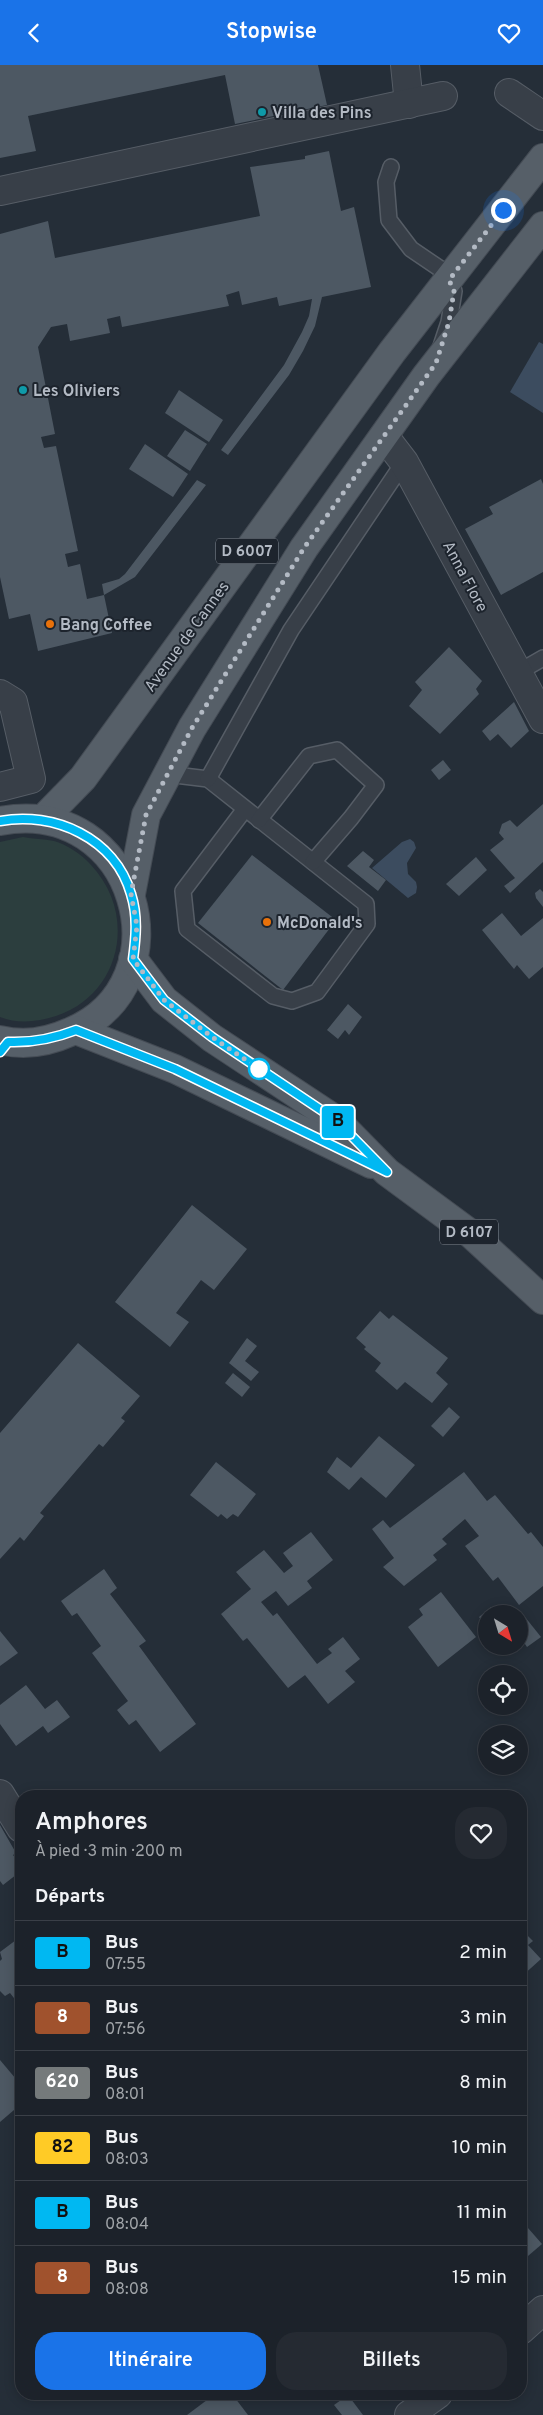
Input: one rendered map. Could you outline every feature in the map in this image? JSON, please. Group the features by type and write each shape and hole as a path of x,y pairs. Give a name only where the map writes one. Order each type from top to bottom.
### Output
{"main road":[{"name":"Avenue de Cannes","path":"43,819 84,777 381,368 543,158"},
{"name":"D 6007","path":"131,894 146,815 192,728 304,548 436,363 543,225"},
{"path":"0,821 17,817 43,819 72,827 97,844 118,866 131,894 137,926 133,959 125,981 112,1001 96,1017 76,1030 55,1039 32,1043 0,1040"},
{"name":"D 6107","path":"133,959 164,1000 220,1043 336,1120 387,1172 471,1233 543,1300"},
{"name":"D 6107","path":"76,1030 175,1069 387,1172"}],"street":[{"path":"404,65 409,104"},
{"path":"509,93 543,116"},
{"path":"0,191 443,96"},
{"name":"Anna Flore","path":"384,435 404,462 543,719"},
{"path":"0,694 13,702 31,779 0,787"},
{"path":"0,1794 15,1818"},
{"path":"527,2325 543,2310"},
{"path":"409,2415 430,2400"}],"lane":[{"path":"391,167 386,182 389,220 411,249 439,268 449,280"},
{"name":"D 6007","path":"436,363 449,322 454,291 449,280"},
{"path":"208,779 291,630 404,462"},
{"path":"517,673 543,657"},
{"path":"259,819 308,756 337,750 376,785 351,818 313,862"},
{"path":"167,774 208,779 366,904 367,924 317,992 292,1001 272,996 187,929 183,891 245,809"}],"shaded area":[{"path":"23,837 59,843 87,861 106,885 114,907 118,929 116,951 108,972 96,990 78,1005 56,1016 42,1020 14,1021 0,1017 0,842"}],"water":[{"path":"539,342 543,344 543,413 510,392"},
{"path":"410,839 414,842 416,848 407,863 408,874 416,882 417,887 416,893 408,898 372,868 402,842"}],"building":[{"name":"Villa des Pins","path":"0,65 318,65 327,105 235,124 225,75 28,116 36,151 0,158"},
{"name":"Les Oliviers","path":"329,151 341,211 354,207 371,287 322,297 315,326 289,375 228,455 221,450 284,365 309,316 312,299 279,306 277,297 242,305 239,291 226,295 229,306 122,327 120,316 107,319 110,333 70,341 67,324 51,327 38,347 55,434 41,437 44,448 56,446 78,551 65,554 68,567 80,564 87,599 104,595 112,633 38,651 30,614 9,619 0,577 0,234 48,221 55,258 260,216 250,167 305,159 305,156"},
{"path":"179,390 223,420 209,442 165,413"},
{"path":"185,430 207,444 190,471 167,456"},
{"path":"145,444 188,474 173,497 129,469"},
{"path":"541,479 543,484 543,572 501,595 465,529 493,514 489,507"},
{"path":"197,480 206,485 135,577 104,595 102,584 119,579 125,574"},
{"path":"449,647 482,681 476,689 479,694 440,734 409,706 422,690 415,682"},
{"path":"514,702 529,731 511,748 498,734 490,741 482,731"},
{"path":"443,760 451,770 439,780 431,770"},
{"path":"543,804 543,862 510,893 504,886 515,878 490,850 504,839 499,833 502,824 510,820 517,827"},
{"path":"363,851 374,860 369,867 386,880 378,891 347,866"},
{"name":"McDonald's","path":"252,855 336,920 283,990 198,923"},
{"path":"476,857 487,870 459,896 446,884"},
{"path":"540,889 543,892 543,907 536,898 535,893"},
{"path":"502,913 521,936 543,918 543,967 529,979 517,965 514,969 482,930"},
{"path":"348,1004 362,1017 349,1035 345,1030 338,1039 327,1030"},
{"path":"192,1205 247,1249 214,1290 201,1280 176,1313 189,1322 170,1347 115,1302"},
{"path":"380,1311 389,1319 393,1315 448,1358 436,1373 448,1384 432,1403 405,1382 397,1390 375,1371 381,1363 364,1349 366,1347 356,1338"},
{"path":"247,1338 257,1346 245,1361 259,1372 251,1381 229,1363"},
{"path":"78,1343 140,1396 121,1418 125,1421 103,1447 99,1444 40,1513 44,1516 24,1541 20,1537 0,1559 0,1433"},
{"path":"233,1373 250,1387 242,1397 225,1383"},
{"path":"449,1407 460,1417 443,1437 431,1426"},
{"path":"379,1436 415,1465 386,1498 361,1477 349,1490 327,1472 337,1457 351,1468"},
{"path":"216,1462 256,1494 238,1517 233,1514 227,1519 221,1514 218,1517 190,1495"},
{"path":"464,1472 487,1501 495,1495 528,1534 531,1532 543,1547 543,1586 519,1605 498,1577 493,1581 465,1546 479,1536 465,1519 442,1539 447,1544 433,1555 437,1560 404,1586 383,1567 394,1558 372,1529 383,1520 390,1528"},
{"path":"311,1532 333,1560 307,1581 312,1588 288,1606 276,1591 261,1602 273,1616 277,1613 317,1664 332,1653 328,1649 343,1637 360,1659 345,1671 355,1682 328,1704 305,1675 288,1688 247,1638 243,1641 221,1614 251,1589 236,1572 264,1550 284,1573 293,1566 283,1553"},
{"path":"104,1569 117,1588 110,1594 146,1641 139,1646 196,1724 160,1752 136,1720 129,1725 117,1710 128,1701 92,1653 101,1646 77,1613 72,1616 61,1601"},
{"path":"441,1592 476,1637 438,1667 408,1627 423,1615 419,1609"},
{"path":"528,1621 541,1637 528,1646"},
{"path":"0,1631 18,1653 0,1666"},
{"path":"26,1685 45,1709 57,1700 70,1717 48,1733 43,1726 16,1746 0,1724 0,1705"},
{"path":"0,1825 15,1851 13,1855 15,1858 15,1876 3,1885 0,1881"},
{"path":"527,1935 533,1941 528,1945 541,1959 527,1972"},
{"path":"15,1941 15,1999 10,1993 5,1996 0,1991 0,1961 2,1959 0,1952"},
{"path":"0,2060 15,2078 15,2109 0,2122"},
{"path":"527,2227 542,2244 527,2257"},
{"path":"207,2400 237,2400 248,2415 187,2415"},
{"path":"341,2400 352,2400 363,2415 342,2415 334,2405"}],"bus line":[{"name":"B","path":"0,821 17,817 43,819 72,827 97,844 118,866 131,894 137,926 133,959 164,1000 212,1037 336,1120 387,1172 175,1069 76,1030 55,1039 32,1043 8,1042 0,1052"}],"place":[{"name":"Villa des Pins","path":"262,112"},
{"name":"Les Oliviers","path":"23,390"},
{"name":"Bang Coffee","path":"50,624"},
{"name":"McDonald's","path":"267,922"}],"route":[{"path":"259,1069 212,1037 164,1000 133,959 137,926 131,894 146,815 192,728 304,548 436,363 449,322 454,291 449,280 503,210"}]}
